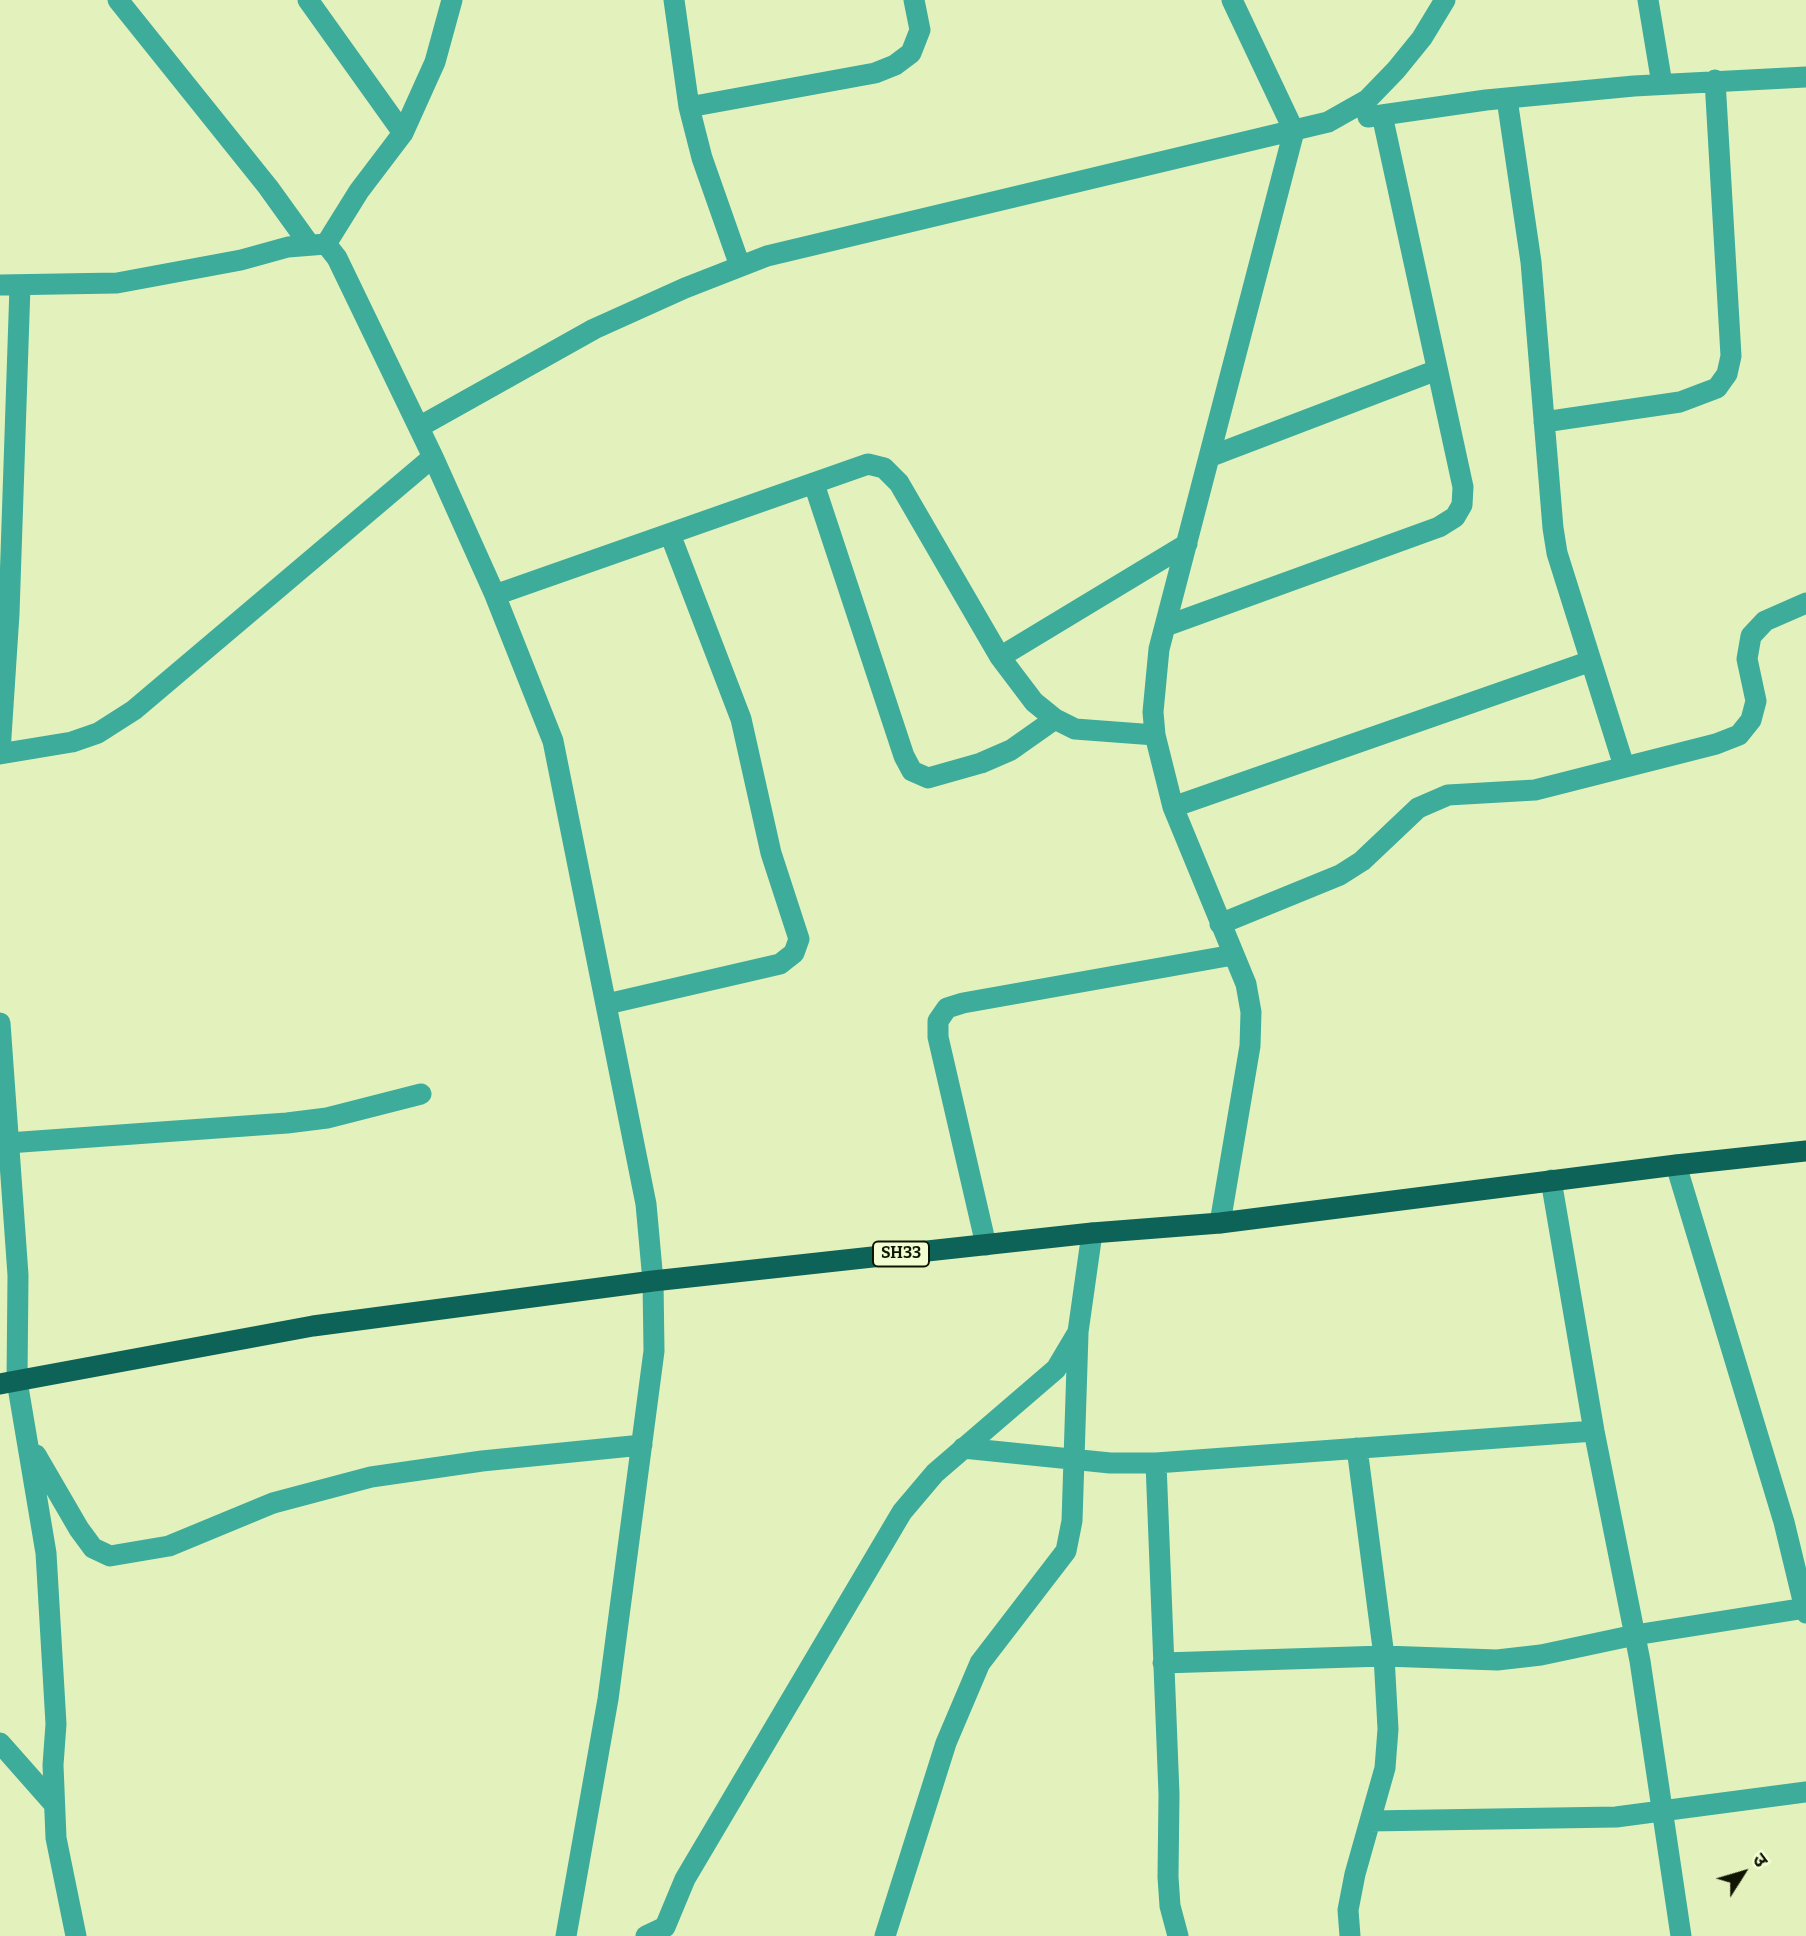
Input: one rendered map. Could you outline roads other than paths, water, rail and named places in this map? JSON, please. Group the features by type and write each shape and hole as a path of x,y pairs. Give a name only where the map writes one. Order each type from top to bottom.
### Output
{"main road":[{"name":"SH33","path":"8,1383 313,1326 653,1282 1092,1233 1220,1223 1551,1180 1806,1151"}],"street":[{"path":"118,0 268,187 317,244 337,258 419,427 495,595 553,741 646,1204 653,1282 654,1351 608,1699 566,1936"},
{"path":"308,0 403,133"},
{"path":"433,457 134,710 98,733 72,742 0,753 10,286 117,283 317,244 403,133 435,62 452,0"},
{"path":"674,0 689,107 702,158 740,266"},
{"path":"1220,1223 1250,1046 1251,1012 1246,984 1173,807 1155,735 1153,686 1166,626 1294,131 1232,0"},
{"path":"1328,122 1367,100 1422,38 1445,0"},
{"path":"1648,0 1662,84"},
{"path":"689,107 875,73 895,65 911,53 920,30 919,2"},
{"path":"419,427 594,329 740,266 816,242 1328,122 1507,99 1662,84 1806,77"},
{"path":"1544,422 1680,402 1717,388 1727,374 1731,356 1715,80"},
{"path":"1507,99 1531,262 1548,490 1557,553 1624,766"},
{"path":"1166,626 1418,536 1455,517 1462,505 1463,487 1382,115"},
{"path":"1209,457 1437,370"},
{"path":"495,595 868,464 884,468 899,483 1000,657 1034,702 1055,719 1075,729 1155,735"},
{"path":"814,484 904,756 912,771 928,778 981,763 1011,750 1055,719"},
{"path":"607,1004 780,964 794,953 799,939 771,853 741,719 670,534"},
{"path":"1000,657 1187,544"},
{"path":"1220,924 1340,875 1362,861 1418,808 1448,795 1535,790 1716,744 1739,735 1751,720 1756,701 1748,659 1751,636 1765,621 1806,603"},
{"path":"1173,807 1591,662"},
{"path":"986,1245 938,1037 938,1021 947,1009 962,1003 1233,955"},
{"path":"0,1023 18,1275 8,1383 27,1441 41,1517 56,1724 56,1838 75,1936"},
{"path":"8,1143 287,1123 327,1118 421,1094"},
{"path":"1163,1663 1384,1656 1497,1660 1541,1655 1635,1635 1805,1610 1784,1522 1676,1165"},
{"path":"1551,1180 1594,1431 1635,1635 1681,1936"},
{"path":"885,1936 946,1743 980,1663 1066,1551 1072,1521 1078,1332 1092,1233"},
{"path":"646,1936 665,1927 685,1879 902,1512 935,1473 1055,1369 1078,1332"},
{"path":"962,1448 1156,1464 1594,1431"},
{"path":"27,1441 79,1529 93,1548 110,1556 137,1554 169,1546 273,1503 371,1478 482,1461 642,1445"},
{"path":"1350,1936 1348,1910 1385,1768 1388,1699 1357,1448"},
{"path":"1156,1464 1168,1877 1170,1906 1178,1936"},
{"path":"0,1743 54,1804"},
{"path":"1370,1821 1616,1817 1663,1813 1806,1792"}]}
